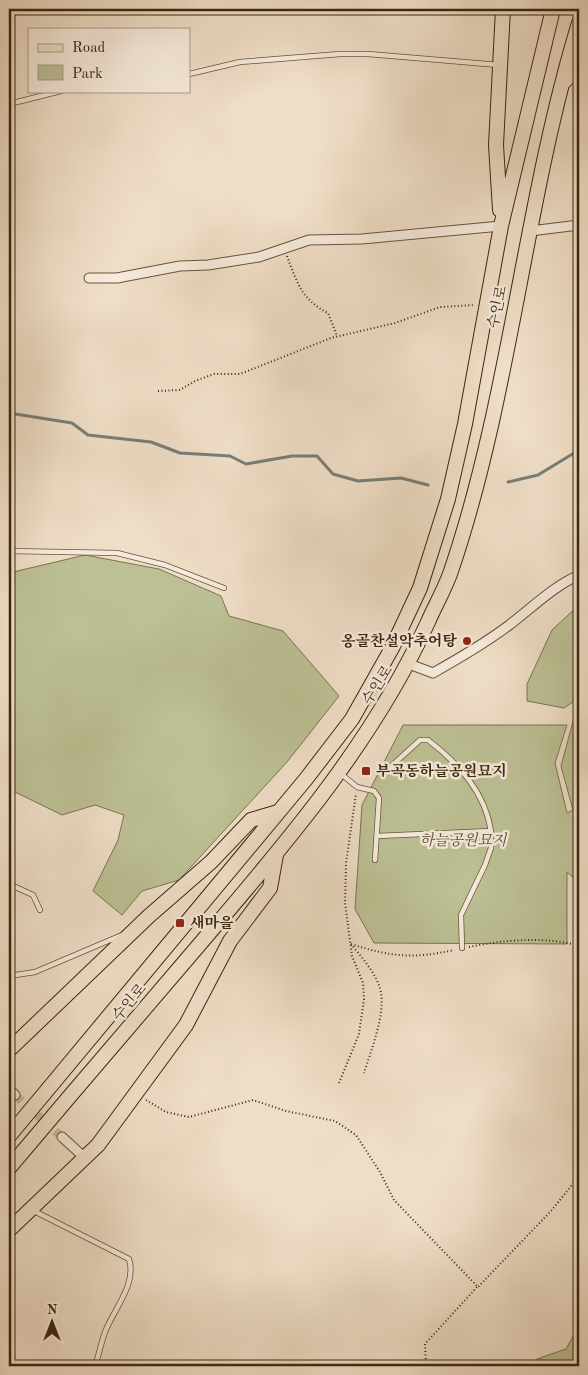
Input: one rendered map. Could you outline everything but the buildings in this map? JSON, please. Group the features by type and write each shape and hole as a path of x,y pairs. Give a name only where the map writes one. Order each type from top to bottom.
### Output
{"main road":[{"path":"501,226 496,144 503,9"},
{"name":"수인로","path":"9,1136 56,1082 279,811 352,719 392,648 420,588 448,499 466,424 501,226 553,9"},
{"name":"수인로","path":"9,1168 293,835 360,743 409,664 449,576 471,501 492,419 561,87 579,24"},
{"path":"561,87 579,65"},
{"path":"9,1050 130,934 211,862 251,820 279,811"},
{"path":"9,1230 98,1145 186,1025 230,941 270,888 276,855"}],"street":[{"path":"530,231 579,225"},
{"path":"89,278 117,278 180,266 208,265 259,257 285,250 309,240 362,239 501,226"},
{"path":"409,664 433,674 508,626 555,588 579,575"},
{"path":"62,1137 85,1158"}],"lane":[{"path":"190,74 240,62 340,54 368,54 501,65"},
{"path":"9,104 57,92"},
{"path":"9,551 117,553 165,565 224,588"},
{"path":"387,770 420,740 428,740 477,789 489,815 491,848 461,916 462,948"},
{"path":"339,772 357,787 374,791 379,798 375,860"},
{"path":"377,836 491,831"},
{"path":"9,884 33,895 40,910"},
{"path":"9,976 35,972 116,936 130,934"},
{"path":"31,1209 129,1259 132,1268 128,1284 106,1331 95,1366"}],"path":[{"path":"285,250 300,290 318,308 328,313 337,336"},
{"path":"158,392 180,390 195,381 214,374 240,374 337,336 395,322 440,307 487,304"},
{"path":"339,1083 359,1034 364,999 363,983 352,956 345,903 346,863 357,787"},
{"path":"351,944 366,962 381,994 380,1012 364,1073"},
{"path":"136,1094 166,1112 189,1117 253,1100 286,1111 335,1121 356,1135 380,1172 394,1200 478,1286"},
{"path":"426,1366 425,1344 552,1210 579,1176"}],"green space":[{"path":"85,555 159,569 221,596 229,616 283,631 339,696 287,762 179,880 142,891 122,915 93,891 118,840 124,815 95,805 62,815 9,789 9,573"},
{"path":"579,605 579,698 564,708 527,701 527,684 552,630"},
{"name":"하늘공원묘지","path":"579,715 579,883 567,872 567,944 374,943 355,909 362,805 403,725 567,725 555,763 567,813 573,810 561,766 574,718"},
{"path":"579,1326 579,1366 534,1366 537,1359 566,1349"}],"waterway":[{"path":"9,413 72,423 88,435 151,442 180,453 230,456 246,464 292,456 317,456 333,474 358,481 401,478 428,485"},
{"path":"508,482 538,475 579,450"}],"tunnel":[{"path":"550,9 579,11"},
{"path":"15,1095 62,1137"}],"place":[{"name":"옹골찬설악추어탕","path":"467,641"},
{"name":"부곡동하늘공원묘지","path":"366,771"},
{"name":"새마을","path":"180,923"}]}
